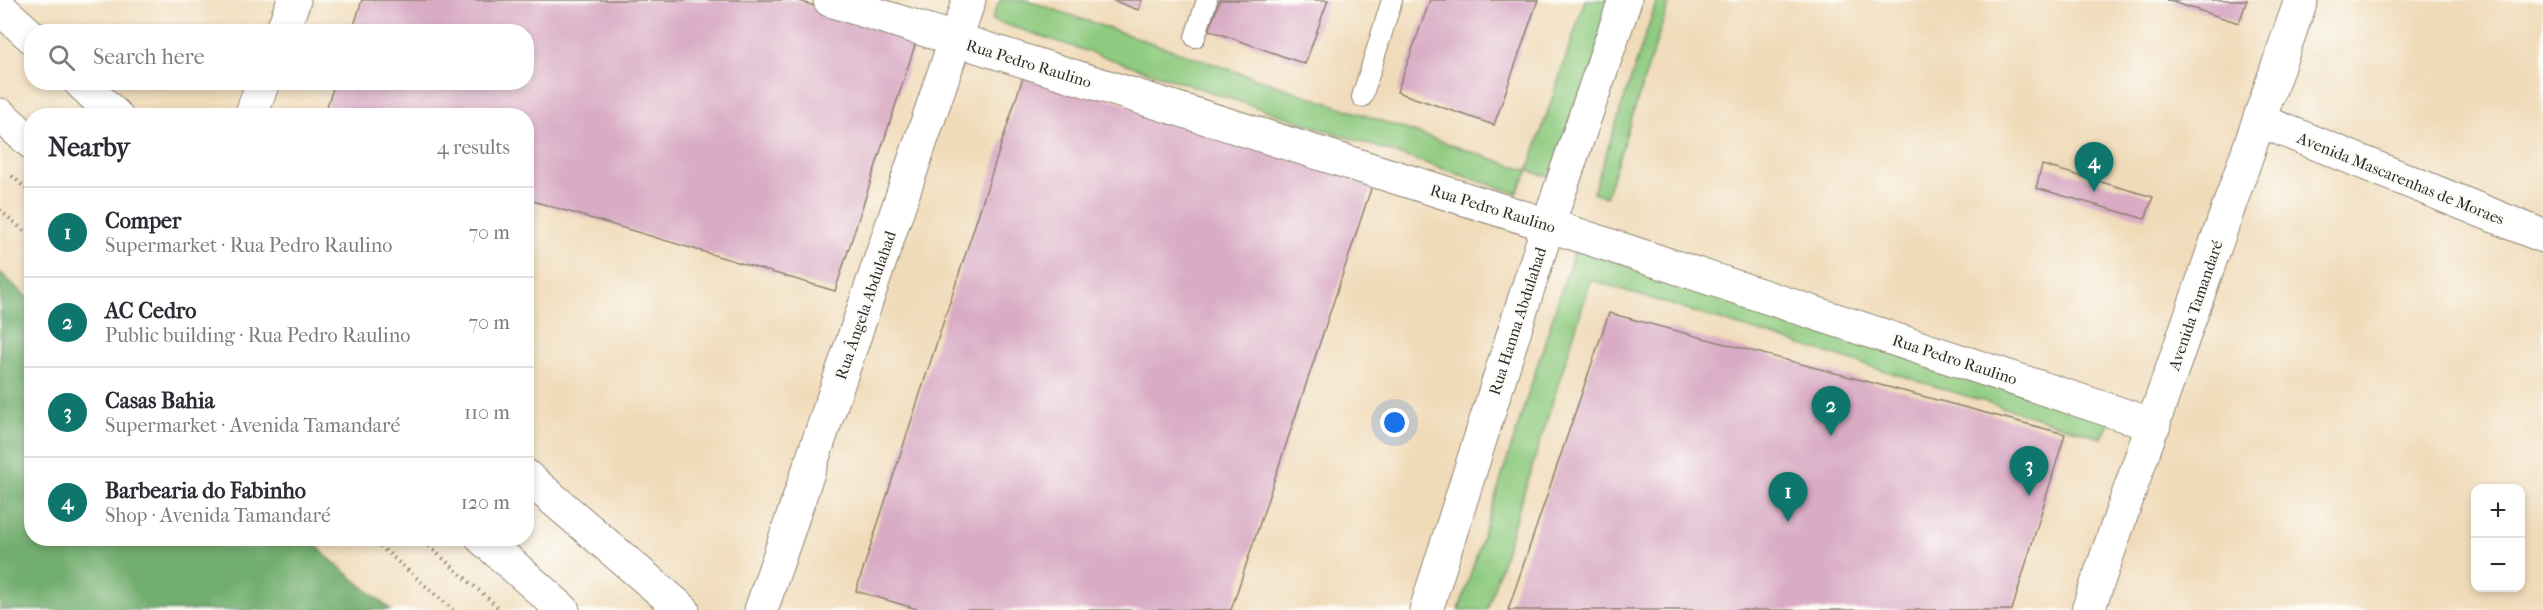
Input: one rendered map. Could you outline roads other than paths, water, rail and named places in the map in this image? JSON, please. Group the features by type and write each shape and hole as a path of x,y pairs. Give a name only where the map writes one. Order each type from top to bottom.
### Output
{"street":[{"path":"285,24 294,0"},
{"name":"Rua Pedro Raulino","path":"830,0 1548,225 2154,425"},
{"name":"Rua Ângela Abdulahad","path":"761,610 969,0"},
{"name":"Rua Hanna Abdulahad","path":"1426,610 1548,225 1625,0"},
{"name":"Avenida Tamandaré","path":"2088,610 2301,0"},
{"path":"0,8 24,30"},
{"path":"89,90 108,108"},
{"path":"254,108 260,90"},
{"path":"0,115 24,136"},
{"name":"Avenida Mascarenhas de Moraes","path":"2259,120 2543,236"},
{"path":"534,483 682,610"},
{"path":"491,546 563,610"}],"lane":[{"path":"1195,37 1207,0"},
{"path":"1362,97 1392,0"}],"place":[{"name":"Barbearia do Fabinho","path":"2094,192"},
{"name":"AC Cedro","path":"1831,436"},
{"name":"Casas Bahia","path":"2029,496"},
{"name":"Comper","path":"1788,522"}]}
